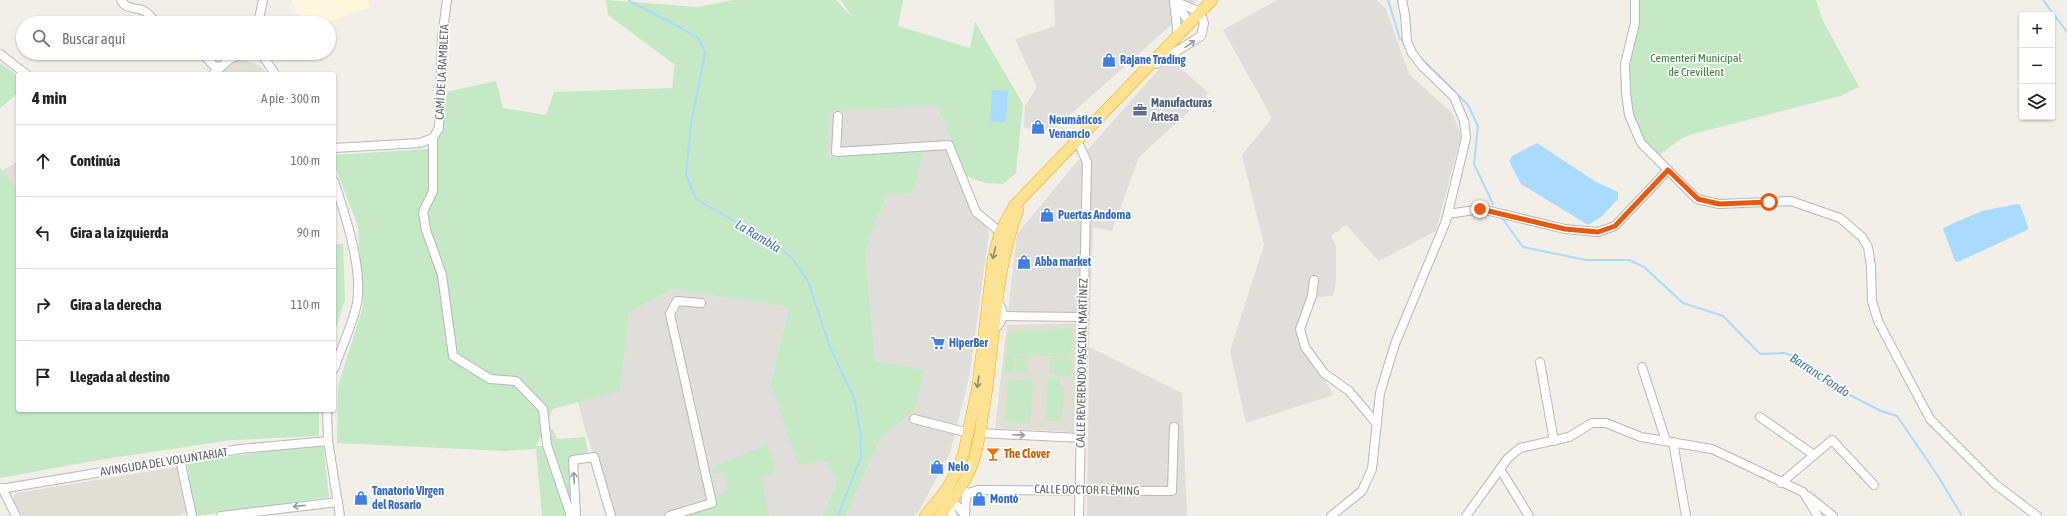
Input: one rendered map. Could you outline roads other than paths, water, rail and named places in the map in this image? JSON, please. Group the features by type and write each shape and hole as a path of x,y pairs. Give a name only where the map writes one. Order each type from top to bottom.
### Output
{"highway":[{"path":"974,433 978,385 993,259 1000,232 1014,206 1212,0"},
{"path":"939,516 949,504 963,472 974,433 995,329 1003,261 1009,235 1019,208 1035,185"},
{"path":"925,516 963,472"}],"street":[{"path":"121,0 123,4 130,8 145,11 150,16"},
{"path":"260,16 263,0"},
{"name":"CAMÍ DE LA RAMBLETA","path":"447,0 442,37 439,128 433,138 433,191 423,212 426,230 442,275 453,356 490,379 516,380 543,409 547,445 571,516"},
{"path":"1145,71 1201,36 1204,23 1200,12 1174,0"},
{"path":"1174,0 1190,24"},
{"path":"1174,0 1178,37"},
{"path":"1331,516 1362,491 1372,469 1380,394 1395,344 1448,214 1466,138 1464,121 1454,97 1422,66 1412,53 1407,41 1402,0"},
{"path":"1635,0 1635,23 1625,64 1626,93 1629,115 1641,143 1698,199 1719,204 1791,201 1840,218 1862,237 1868,247 1871,267 1872,301 1878,321 1930,419 1995,484 2037,516"},
{"path":"0,54 23,72"},
{"path":"208,60 214,66 221,67"},
{"path":"215,72 229,60"},
{"path":"266,60 274,72"},
{"path":"838,116 836,152 949,145 976,212 1000,232"},
{"path":"336,148 420,143 433,138"},
{"name":"CALLE REVERENDO PASCUAL MARTÍNEZ","path":"1077,140 1087,162 1079,516"},
{"path":"1448,214 1480,209 1565,229 1598,232 1615,226 1668,170"},
{"path":"336,187 350,230 358,288 357,304 336,363"},
{"path":"1314,280 1312,296 1300,330 1305,347 1324,373 1349,392 1377,424"},
{"path":"669,516 712,503 670,314 677,301 701,303"},
{"path":"995,329 1003,316 1002,307 998,303"},
{"path":"1003,316 1083,317"},
{"path":"1540,362 1554,441"},
{"path":"1642,367 1669,441 1686,516"},
{"path":"327,412 328,441 340,516"},
{"path":"1760,417 1814,455"},
{"path":"914,419 974,433 1080,438"},
{"path":"1466,516 1508,458 1520,448 1569,437 1592,423 1606,423 1641,437 1712,449 1781,483 1803,492 1833,516"},
{"name":"CALLE DOCTOR FLÉMING","path":"966,497 971,492 978,490 1172,491 1174,427"},
{"path":"1781,483 1832,440 1874,485"},
{"name":"AVINGUDA DEL VOLUNTARIAT","path":"1,488 240,449 328,441"},
{"path":"576,516 573,460 594,457 611,516"},
{"path":"180,459 192,516"},
{"path":"1500,469 1529,516"},
{"path":"963,472 966,497 965,515"},
{"path":"1,488 16,516"},
{"path":"1803,492 1818,516"},
{"path":"221,516 338,502"},
{"path":"936,504 956,505 965,515"},
{"path":"949,504 953,516"}],"water":[{"path":"992,90 1008,91 1006,122 990,121"},
{"path":"1537,143 1596,182 1618,192 1618,199 1601,217 1588,225 1521,184 1509,161 1512,156"},
{"path":"2017,204 2020,205 2028,227 2027,230 1958,262 1955,261 1943,229 1945,227 1982,211"}],"waterway":[{"name":"La Rambla","path":"628,0 699,39 705,53 691,123 686,175 696,199 778,246 792,258 808,281 830,347 854,398 860,429 861,457 838,516"},
{"path":"1388,0 1400,39 1404,42"},
{"path":"2043,0 2067,32"},
{"path":"1420,57 1468,105 1478,126 1474,164 1493,204"},
{"name":"Barranc Fondo","path":"1502,218 1523,247 1586,260 1629,260 1644,267 1683,303 1723,316 1760,354 1784,353 1794,356 1805,366 1842,391 1881,411 1897,416 1938,476 1962,516"}],"place":[{"name":"Rajane Trading","path":"1109,60"},
{"name":"Manufacturas Artesa","path":"1140,110"},
{"name":"Neumáticos Venancio","path":"1038,127"},
{"name":"Puertas Andoma","path":"1047,215"},
{"name":"Abba market","path":"1024,262"},
{"name":"HiperBer","path":"938,343"},
{"name":"The Clover","path":"993,454"},
{"name":"Nelo","path":"937,467"},
{"name":"Tanatorio Virgen del Rosario","path":"361,498"},
{"name":"Montó","path":"979,499"}],"park label":[{"name":"Cementeri Municipal de Crevillent","path":"1696,65"}]}
